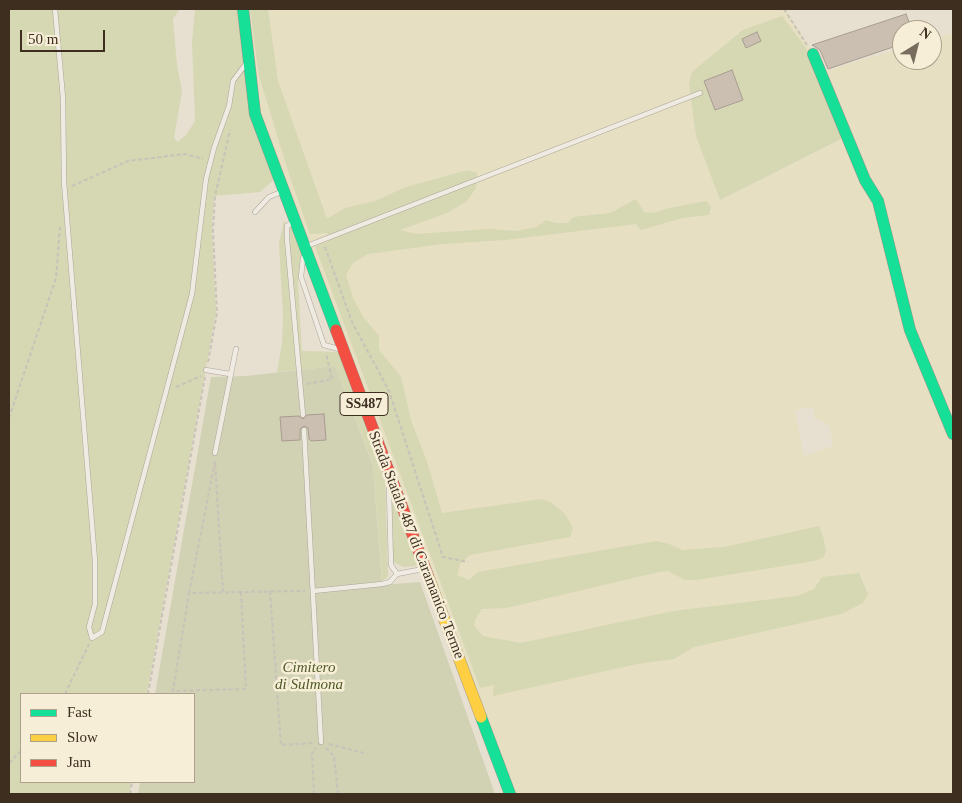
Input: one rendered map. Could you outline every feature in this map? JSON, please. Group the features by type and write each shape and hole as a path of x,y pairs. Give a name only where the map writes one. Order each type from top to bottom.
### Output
{"main road":[{"name":"Strada Statale 487 di Caramanico Terme","path":"242,9 255,114 510,794"},
{"path":"813,54 865,180 878,201 910,330 953,434"}],"lane":[{"path":"55,9 63,98 65,190 95,561 95,604 88,627 92,638 102,632 192,294 203,196 211,158 230,106 233,81 248,59"},
{"path":"344,350 324,345 301,277 303,255 306,249 323,240 700,93"},
{"path":"255,212 269,197 284,191"},
{"path":"296,221 287,226 287,239 303,415"},
{"path":"215,453 236,349"},
{"path":"206,370 230,374"},
{"path":"304,430 321,742"},
{"path":"389,475 391,565 397,574"},
{"path":"313,590 382,584 390,582 397,574 426,569"}],"path":[{"path":"784,9 813,54"},
{"path":"148,693 217,313 213,231 215,196 231,125"},
{"path":"65,190 128,161 185,154 199,159 211,158"},
{"path":"9,418 56,278 58,229 63,227 68,231"},
{"path":"323,240 352,322 389,391 443,557 468,562"},
{"path":"300,385 332,379 324,345"},
{"path":"165,395 168,396 177,386 197,376 205,377"},
{"path":"223,592 215,462 172,691 246,690 241,592"},
{"path":"190,593 313,590"},
{"path":"270,592 281,745 321,742 364,754"},
{"path":"65,693 92,638"},
{"path":"314,794 312,754 321,742"},
{"path":"321,742 334,756 338,794"},
{"path":"9,763 20,752"}],"shaded area":[{"path":"243,9 786,9 813,53 822,72 892,51 892,70 942,70 942,36 953,33 953,794 510,794 255,114","holes":["689,84 843,138 720,199 696,136","812,407 815,419 822,421 830,427 833,446 804,456 795,410"]}],"green space":[{"path":"9,9 180,9 173,19 177,65 182,91 174,138 178,142 186,135 195,121 192,41 195,9 242,9 248,59 276,178 260,192 214,196 212,231 216,313 147,693 20,693 20,783 131,783 129,794 9,794"},
{"path":"250,9 268,9 278,81 327,219 345,208 375,201 406,187 468,170 477,173 476,188 467,201 447,213 400,230 416,234 491,229 516,231 537,227 546,220 555,223 568,223 573,217 610,213 636,199 644,212 655,213 665,209 706,201 711,207 709,215 682,218 641,230 636,224 505,240 443,244 368,254 353,263 346,275 353,298 363,317 379,336 379,350 401,377 411,420 427,462 442,513 542,499 552,503 565,514 573,528 570,537 470,555 460,564 457,575 469,580 478,572 656,541 683,550 724,547 819,526 823,536 826,551 823,558 814,561 697,580 685,580 668,571 659,572 506,608 482,609 475,620 474,626 483,636 521,643 673,611 797,596 814,589 822,577 859,573 868,594 863,603 841,614 694,647 674,659 637,664 493,696 494,685 480,688 315,246 329,241 327,233 310,234 289,174 259,76"},
{"path":"782,16 806,48 843,138 720,200 696,136 689,84 692,72 743,30"},
{"path":"284,221 294,230 302,250 298,282 302,351 338,352 385,474 388,577 382,581 373,465 335,366 277,372 282,343 283,318 279,243"},
{"name":"Cimitero di Sulmona","path":"335,366 373,466 382,585 420,582 495,794 138,794 140,783 195,783 195,693 155,693 211,377 246,376"},
{"path":"392,495 421,566 403,567 393,562"}],"building":[{"path":"906,14 908,20 892,20 892,47 828,69 820,50 812,45"},
{"path":"757,32 761,41 746,48 742,39"},
{"path":"732,70 743,100 715,110 704,81"},
{"path":"324,414 326,440 311,441 308,428 304,426 300,429 300,440 282,441 280,417 299,416 303,419 307,415"}],"traffic: fast":[{"path":"243,9 255,114 336,330"},
{"path":"813,54 865,180 878,201 910,330 953,434"},
{"path":"481,717 510,794"}],"traffic: slow":[{"path":"428,576 481,717"}],"traffic: jam":[{"path":"336,330 428,576"}]}
